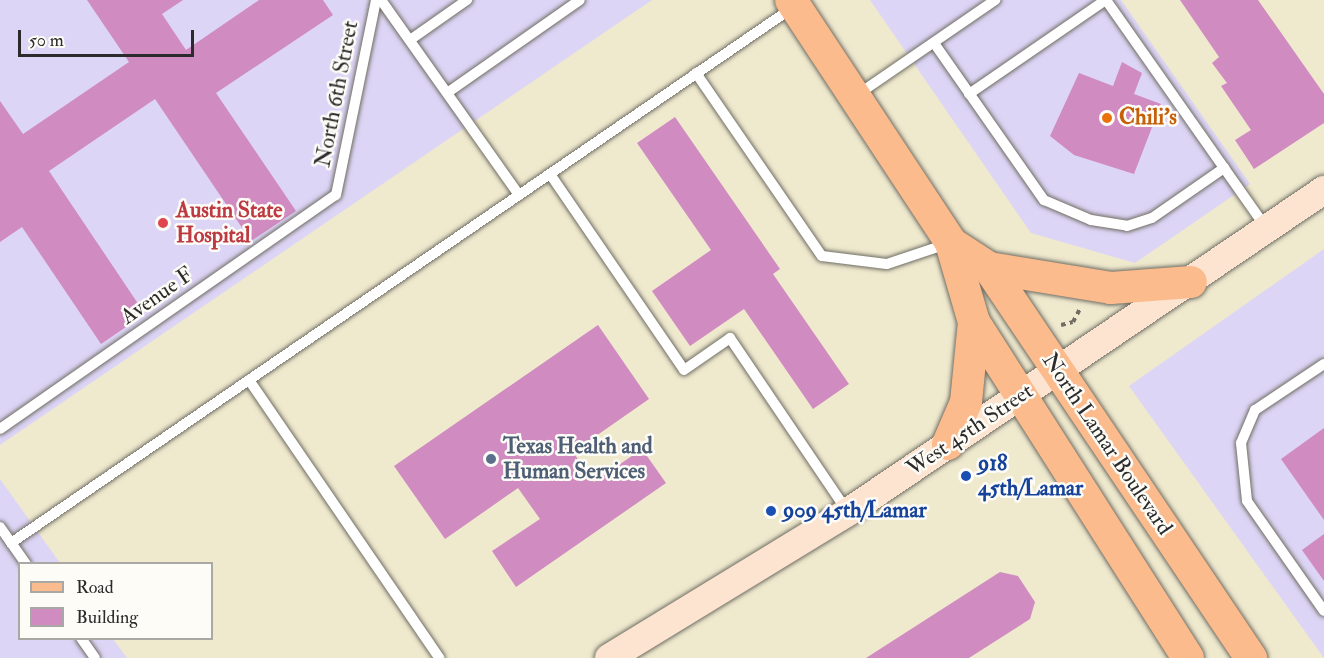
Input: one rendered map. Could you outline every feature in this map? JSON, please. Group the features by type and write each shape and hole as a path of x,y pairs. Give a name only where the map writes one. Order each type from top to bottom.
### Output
{"main road":[{"name":"North Lamar Boulevard","path":"793,3 951,243 974,322 1019,397 1188,658"},
{"name":"West 45th Street","path":"609,658 848,512 1324,190"},
{"name":"North Lamar Boulevard","path":"951,243 989,268 1251,658"},
{"path":"989,268 1111,288 1191,282"},
{"path":"948,444 966,402 974,322"}],"lane":[{"name":"North 6th Street","path":"336,195 376,0"},
{"path":"381,0 519,195"},
{"path":"410,40 467,0"},
{"path":"447,93 580,0"},
{"path":"855,96 995,0"},
{"path":"969,94 1106,0 1268,230"},
{"path":"11,543 550,174 793,3"},
{"path":"934,44 1044,200 1091,220 1128,226 1152,218 1224,168"},
{"path":"696,73 822,256 887,264 951,243"},
{"path":"550,174 684,370 730,338 848,512"},
{"name":"Avenue F","path":"0,429 336,195"},
{"path":"1324,364 1255,410 1241,443 1247,501 1324,611"},
{"path":"249,380 439,658"},
{"path":"0,527 25,562"},
{"path":"82,640 95,658"}],"path":[{"path":"1054,327 1074,323 1081,306"}],"shaded area":[{"name":"Austin State Hospital","path":"0,0 652,0 0,445"},
{"path":"870,0 1121,0 1250,184 1135,263 1031,233"},
{"path":"1324,249 1324,658 1129,386"},
{"path":"0,479 59,562 18,562 18,640 114,640 127,658 0,658"}],"building":[{"path":"87,0 183,0 162,14 186,50 259,0 323,0 333,15 216,93 296,211 251,241 155,99 49,171 145,314 101,344 22,227 0,242 0,101 23,134 129,62"},
{"path":"1180,0 1258,0 1324,94 1324,123 1254,169 1235,140 1251,130 1221,86 1227,83 1212,63 1219,57"},
{"name":"Chili's","path":"1122,62 1142,73 1134,94 1161,104 1134,174 1074,155 1050,136 1079,73 1113,86"},
{"path":"675,117 780,269 773,274 849,384 813,409 744,309 690,346 652,291 711,250 637,143"},
{"name":"Texas Health and Human Services","path":"598,325 649,399 573,452 594,482 642,449 666,483 516,587 492,551 540,519 518,488 445,539 394,466"},
{"path":"1324,428 1324,520 1281,459"},
{"path":"1324,534 1324,581 1302,550"},
{"path":"1000,572 1018,576 1035,602 1030,619 969,658 866,658"}],"place":[{"name":"Chili's","path":"1107,118"},
{"name":"Austin State Hospital","path":"163,223"},
{"name":"Texas Health and Human Services","path":"491,459"},
{"name":"918 45th/Lamar","path":"966,476"},
{"name":"909 45th/Lamar","path":"771,511"}]}
